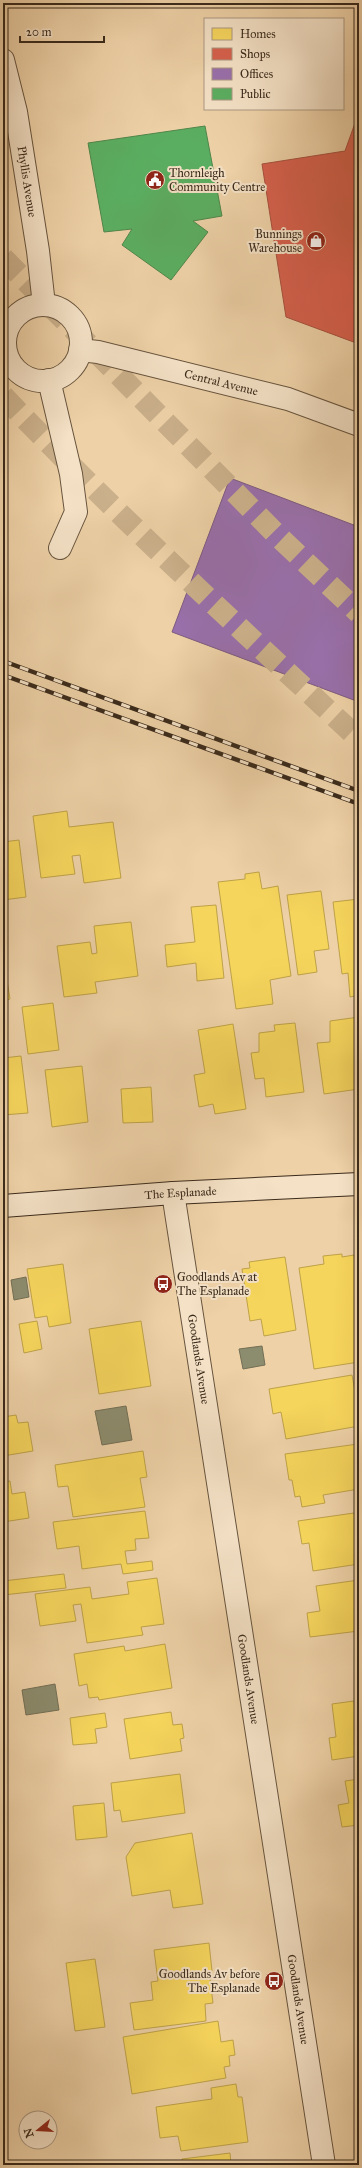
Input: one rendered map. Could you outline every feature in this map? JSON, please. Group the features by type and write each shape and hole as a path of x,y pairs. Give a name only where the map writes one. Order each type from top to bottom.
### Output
{"street":[{"name":"Phyllis Avenue","path":"3,60 16,112 38,251 44,305"},
{"path":"44,305 54,306 72,319 78,328 80,350 70,370 60,377 49,380 38,380 26,377 16,370 6,358 6,338 9,326 9,317 33,306 44,305"},
{"name":"Central Avenue","path":"80,350 98,352 288,399 359,424"},
{"path":"49,380 71,474 76,512 60,548"},
{"name":"The Esplanade","path":"3,1206 173,1193 359,1184"},
{"name":"Goodlands Avenue","path":"173,1193 324,2165"}],"building: Homes":[{"path":"67,811 69,827 113,822 121,878 84,883 80,855 72,856 75,874 41,878 33,816"},
{"path":"19,840 26,897 3,900 3,842"},
{"path":"259,872 262,889 278,886 291,976 270,980 273,1004 236,1009 218,882 245,879 245,874"},
{"path":"321,891 329,949 314,951 317,972 298,975 287,895"},
{"path":"359,899 359,995 350,997 348,973 342,974 333,902"},
{"path":"216,905 224,978 197,981 196,963 167,967 165,945 195,942 191,907"},
{"path":"131,922 138,976 95,982 97,993 64,997 57,946 90,942 92,954 97,953 94,926"},
{"path":"3,954 10,999 3,1001"},
{"path":"53,1003 59,1050 28,1054 22,1007"},
{"path":"359,1017 359,1089 324,1094 317,1043 330,1042 330,1021"},
{"path":"295,1023 304,1092 266,1097 264,1078 255,1079 251,1053 259,1052 259,1033 275,1031 274,1025"},
{"path":"233,1024 246,1109 215,1114 213,1104 199,1107 194,1075 205,1073 198,1030"},
{"path":"21,1056 28,1113 3,1115 3,1058"},
{"path":"82,1066 88,1122 52,1127 45,1070"},
{"path":"151,1087 153,1122 123,1123 121,1089"},
{"path":"342,1254 342,1257 354,1255 359,1288 359,1362 314,1369 299,1268 324,1264 323,1256"},
{"path":"285,1257 296,1330 264,1336 261,1319 250,1321 242,1269 250,1268 249,1262"},
{"path":"63,1264 71,1323 49,1327 47,1316 35,1318 27,1269"},
{"path":"37,1321 42,1349 24,1353 19,1324"},
{"path":"141,1321 151,1386 99,1394 89,1329"},
{"path":"352,1375 359,1412 359,1426 286,1439 281,1412 273,1414 269,1389"},
{"path":"16,1415 18,1423 28,1422 33,1451 3,1456 3,1417"},
{"path":"358,1444 359,1489 323,1495 325,1503 302,1507 300,1496 295,1497 292,1480 289,1480 285,1454"},
{"path":"143,1451 147,1477 140,1478 145,1507 73,1517 68,1486 58,1487 55,1465"},
{"path":"10,1481 12,1494 25,1492 29,1518 3,1522 3,1482"},
{"path":"145,1511 149,1538 135,1539 136,1550 125,1551 127,1564 152,1561 153,1570 123,1574 121,1564 82,1569 79,1546 57,1549 53,1522"},
{"path":"354,1513 357,1528 359,1528 359,1564 313,1571 309,1543 302,1544 298,1521"},
{"path":"64,1574 66,1588 3,1595 3,1581"},
{"path":"157,1578 164,1624 141,1627 143,1635 87,1643 81,1604 73,1605 76,1621 40,1626 35,1594 90,1587 92,1599 129,1594 127,1582"},
{"path":"359,1580 359,1631 310,1637 307,1613 320,1611 316,1586"},
{"path":"165,1644 172,1688 99,1700 98,1697 89,1698 87,1684 79,1686 74,1654 124,1646 125,1651"},
{"path":"354,1701 355,1709 359,1709 359,1756 332,1760 329,1738 336,1737 332,1704"},
{"path":"171,1712 173,1725 182,1724 184,1738 180,1739 182,1751 130,1759 124,1719"},
{"path":"105,1713 107,1727 95,1729 97,1743 73,1745 70,1718"},
{"path":"180,1774 185,1813 122,1822 120,1810 114,1811 111,1783"},
{"path":"359,1779 359,1825 342,1827 338,1805 349,1803 345,1781"},
{"path":"104,1803 107,1837 76,1840 73,1806"},
{"path":"192,1833 203,1904 173,1908 170,1890 132,1896 126,1857 135,1843"},
{"path":"209,1943 212,1971 209,1971 213,2003 205,2004 206,2021 134,2030 130,2003 153,2000 151,1982 158,1981 154,1950"},
{"path":"95,1959 105,2027 75,2031 66,1963"},
{"path":"218,2021 221,2042 233,2040 235,2055 229,2056 230,2066 224,2067 226,2078 132,2094 123,2037"},
{"path":"236,2084 238,2097 242,2097 248,2142 181,2151 178,2136 160,2138 156,2107 212,2099 211,2088"},
{"path":"230,2153 231,2164 252,2161 253,2165 183,2165 182,2159"}],"building: Shops":[{"name":"Bunnings Warehouse","path":"359,112 359,344 286,317 262,164 345,151"}],"building: Offices":[{"path":"230,478 359,527 359,702 172,632"}],"building: Public":[{"name":"Thornleigh Community Centre","path":"205,126 222,216 193,221 208,232 171,280 122,245 132,229 104,232 88,143"}],"building: Industry":[{"path":"26,1277 29,1297 14,1300 11,1280"},
{"path":"262,1346 265,1365 243,1369 239,1349"},
{"path":"126,1406 132,1440 102,1445 95,1411"},
{"path":"55,1684 59,1710 26,1715 22,1690"}],"tunnel":[{"path":"3,258 280,538 359,613"},
{"path":"3,396 90,484 223,613 359,739"}],"railway":[{"path":"3,661 359,791"},
{"path":"3,675 359,804"}],"place":[{"name":"Thornleigh Community Centre","path":"155,180"},
{"name":"Bunnings Warehouse","path":"316,241"},
{"name":"Goodlands Av at The Esplanade","path":"163,1284"},
{"name":"Goodlands Av before The Esplanade","path":"274,1981"}]}
